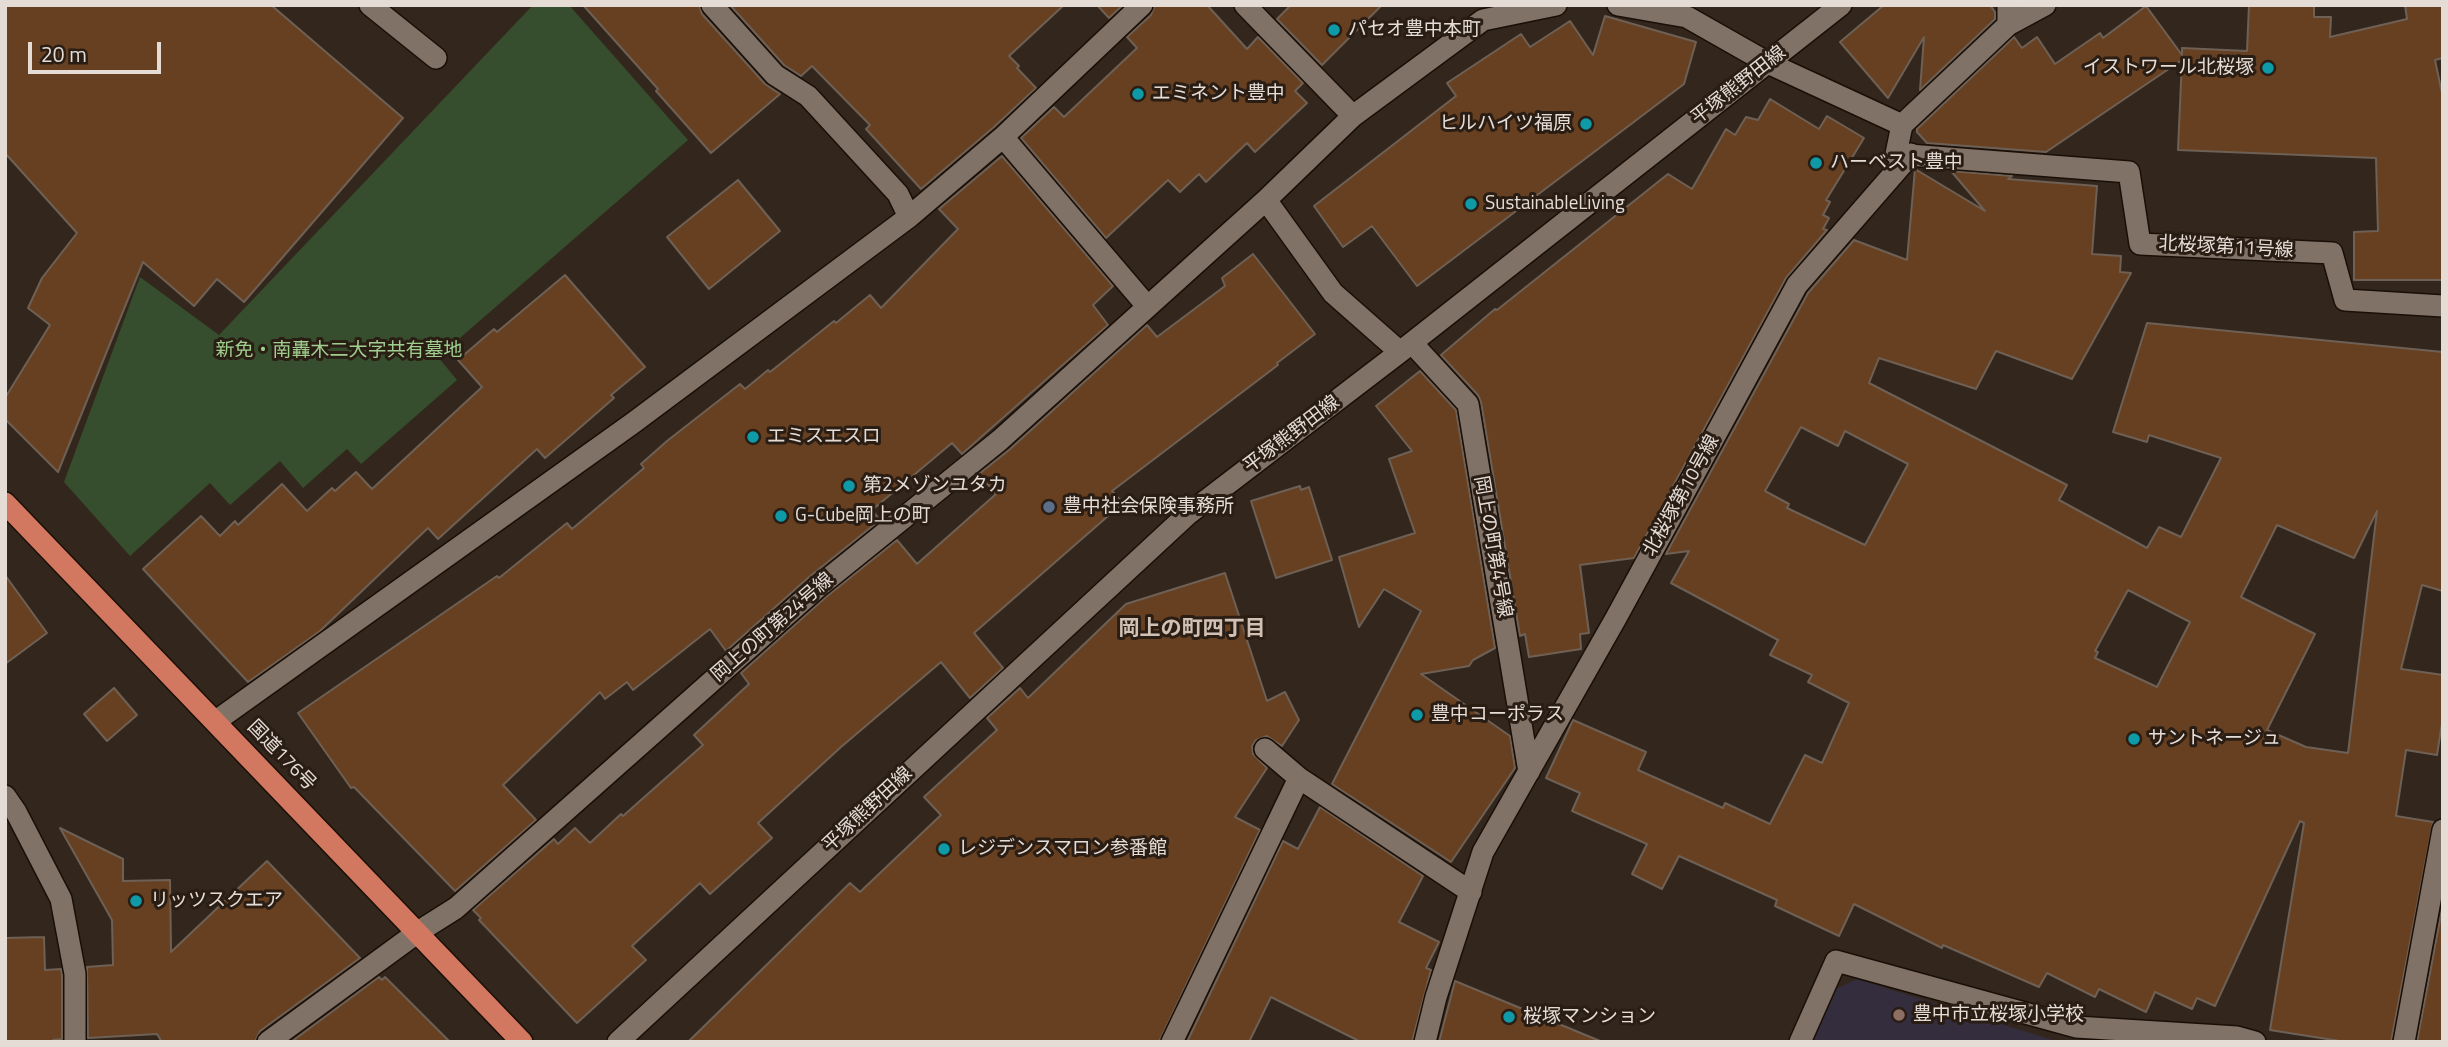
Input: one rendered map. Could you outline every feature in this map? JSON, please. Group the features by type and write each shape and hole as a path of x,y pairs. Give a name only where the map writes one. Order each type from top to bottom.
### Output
{"highway":[{"name":"国道176号","path":"5,503 522,1042"}],"street":[{"path":"370,5 436,58"},
{"path":"712,5 775,75 808,96 898,194 909,217"},
{"path":"216,721 633,423 909,217 1003,137 1142,5"},
{"path":"1245,5 1353,116"},
{"name":"岡上の町第24号線","path":"268,1042 418,932 457,908 818,587 1000,440 1266,200 1353,116 1483,20 1556,5"},
{"path":"1618,5 1687,17 1768,63 1902,125"},
{"name":"平塚熊野田線","path":"618,1042 1187,515 1406,348 1841,5"},
{"path":"1911,155 1896,154 1902,125 2008,15 2045,5"},
{"path":"1003,137 1147,306"},
{"name":"北桜塚第11号線","path":"1911,155 2129,172 2140,244 2332,253 2345,300 2443,306"},
{"name":"北桜塚第10号線","path":"1425,1042 1436,997 1483,852 1797,285 1911,155"},
{"name":"岡上の町第4号線","path":"1266,200 1333,293 1406,348 1468,404 1529,772"},
{"path":"1265,749 1299,778 1471,892"},
{"path":"1172,1042 1299,778"},
{"path":"5,796 61,899 75,974 75,1042"},
{"path":"2404,1042 2443,830"},
{"path":"1800,1042 1836,961 2076,1027 2237,1037 2255,1042"}],"shaded area":[{"name":"豊中市立桜塚小学校","path":"1857,979 2059,1042 1813,1042 1836,989"}],"green space":[{"name":"新免・南轟木二大字共有墓地","path":"533,5 569,5 688,140 438,357 457,380 361,464 347,449 303,488 280,461 230,505 210,483 130,556 64,482 140,277 219,335"}],"building":[{"path":"5,5 271,5 403,118 244,302 217,279 194,306 143,262 58,472 5,419 5,398 50,325 28,308 42,278 77,233 5,153"},
{"path":"583,5 699,5 702,14 765,84 780,94 711,153"},
{"path":"730,5 1064,5 1009,56 1036,88 921,189 866,129 870,125 812,66 801,76 784,65"},
{"path":"1097,5 1123,5 1109,18"},
{"path":"1155,5 1207,5 1247,49 1258,37 1303,83 1295,91 1307,103 1255,152 1247,143 1206,182 1199,174 1180,192 1168,180 1106,238 1021,138 1054,107 1064,117 1137,48 1127,37 1151,15"},
{"name":"パセオ豊中本町","path":"1291,5 1382,5 1322,65 1277,19"},
{"path":"1884,5 1990,5 1995,12 1995,19 1920,90 1924,37 1888,98 1840,42"},
{"path":"2249,5 2314,5 2314,17 2331,17 2330,37 2407,19 2405,5 2443,5 2443,58 2435,60 2443,98 2443,280 2354,280 2354,232 2378,231 2376,158 2178,150 2182,60 2046,152 1927,143 1917,132 1917,129 2014,37 2022,48 2037,37 2055,64 2100,33 2103,38 2146,6 2182,55 2182,48 2247,51"},
{"path":"1605,16 1696,42 1684,84 1417,286 1372,226 1343,247 1314,206 1456,96 1447,83 1521,34 1530,47 1570,21 1593,55"},
{"path":"1770,99 1819,129 1827,116 1864,138 1826,200 1830,202 1823,215 1829,218 1823,229 1827,230 1786,278 1634,558 1580,565 1589,633 1580,634 1581,649 1529,657 1525,634 1520,636 1481,402 1478,395 1441,355 1495,309 1668,174 1692,189 1726,129 1735,135 1746,117 1758,120"},
{"path":"1002,156 1113,286 1093,305 1108,325 962,454 952,443 872,510 880,520 809,577 726,651 710,629 633,690 627,682 605,699 600,692 503,785 536,820 455,891 354,787 351,788 298,713 497,576 499,578 567,523 572,529 644,468 641,464 667,441 740,384 745,389 768,370 770,372 870,295 881,308 958,229 939,209"},
{"path":"1915,169 1985,211 1951,171 2012,176 2008,179 2097,186 2092,254 2121,256 2120,272 2131,273 2072,379 1996,351 1976,389 1879,358 1869,383 2067,485 2059,500 2147,548 2159,527 2181,537 2221,458 2149,435 2147,442 2113,432 2147,323 2443,352 2443,591 2422,585 2401,669 2443,675 2443,717 2437,755 2406,750 2396,816 2433,822 2391,1042 2346,1042 2270,1030 2304,823 2300,821 2215,1006 2197,998 2192,1009 2155,992 2146,1012 2099,989 2095,997 2047,973 2039,987 1943,945 1942,948 1854,904 1839,936 1775,906 1777,900 1679,856 1662,889 1632,874 1647,844 1572,811 1580,793 1546,778 1573,720 1646,752 1638,770 1723,808 1725,803 1770,824 1805,755 1822,763 1849,703 1808,682 1812,675 1770,655 1778,640 1671,583 1689,551 1666,554 1808,293 1854,240 1907,260","holes":["1801,427 1838,446 1845,431 1908,464 1865,545 1787,508 1789,504 1765,491","2377,511 2348,753 2306,747 2267,730 2315,634 2241,597 2277,525 2354,558","2128,590 2190,622 2157,687 2095,658 2098,652 2095,651"]},
{"path":"738,180 780,231 709,289 667,237"},
{"path":"1253,254 1315,334 1112,491 1123,503 974,633 1003,668 970,698 941,662 841,747 758,823 772,838 710,894 700,883 632,946 646,960 577,1023 479,920 481,918 473,910 554,839 558,844 575,828 590,843 621,814 623,816 703,745 694,735 749,684 741,673 826,597 897,540 917,564 996,494 979,474 1147,325 1157,337 1225,286 1222,278"},
{"path":"565,275 645,367 611,395 614,398 545,458 537,449 438,539 428,528 320,631 248,682 143,569 201,516 220,536 235,521 238,525 282,484 307,511 332,488 335,491 356,472 372,489 482,387 458,360 494,329 497,332"},
{"path":"1420,371 1456,410 1495,648 1473,660 1469,666 1421,674 1510,736 1515,768 1451,862 1332,784 1421,611 1384,589 1359,627 1339,557 1415,533 1389,459 1412,451 1376,406"},
{"path":"1300,486 1301,490 1309,487 1332,560 1276,578 1251,501"},
{"path":"1225,573 1267,701 1285,692 1299,720 1282,746 1267,736 1256,740 1252,746 1253,754 1267,768 1235,817 1260,830 1159,1042 688,1042 850,883 860,892 941,815 924,797 997,730 987,718 1020,688 1028,698 1126,604"},
{"path":"5,575 47,633 5,664"},
{"path":"114,688 137,715 107,741 84,714"},
{"path":"1320,807 1423,876 1399,922 1439,942 1426,968 1431,970 1412,1042 1361,1042 1271,997 1249,1042 1187,1042 1283,841 1298,849"},
{"path":"60,828 123,859 123,881 170,880 171,952 267,861 360,958 260,1031 255,1042 162,1042 157,1034 88,1038 87,967 113,965 112,920"},
{"path":"2443,904 2443,1042 2417,1042"},
{"path":"44,937 45,970 61,969 62,1039 53,1042 5,1042 5,938"},
{"path":"379,977 382,980 385,977 450,1042 291,1042"},
{"name":"桜塚マンション","path":"1455,981 1600,1041 1600,1042 1439,1042"}],"place":[{"name":"パセオ豊中本町","path":"1334,30"},
{"name":"イストワール北桜塚","path":"2268,68"},
{"name":"エミネント豊中","path":"1138,94"},
{"name":"ヒルハイツ福原","path":"1586,124"},
{"name":"ハーベスト豊中","path":"1816,163"},
{"name":"SustainableLiving","path":"1471,204"},
{"name":"エミスエスロ","path":"753,437"},
{"name":"第2メゾンユタカ","path":"849,486"},
{"name":"豊中社会保険事務所","path":"1049,507"},
{"name":"G-Cube岡上の町","path":"781,516"},
{"name":"豊中コーポラス","path":"1417,715"},
{"name":"サントネージュ","path":"2134,739"},
{"name":"レジデンスマロン参番館","path":"944,849"},
{"name":"リッツスクエア","path":"136,901"},
{"name":"豊中市立桜塚小学校","path":"1899,1015"},
{"name":"桜塚マンション","path":"1509,1017"}],"district":[{"name":"岡上の町四丁目","path":"1192,630"}]}
